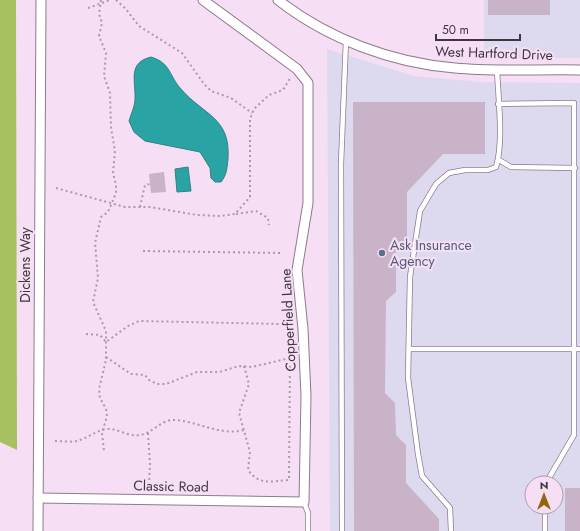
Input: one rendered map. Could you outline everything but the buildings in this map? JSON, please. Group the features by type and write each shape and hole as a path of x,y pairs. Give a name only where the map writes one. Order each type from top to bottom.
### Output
{"street":[{"name":"Dickens Way","path":"38,531 41,0"},
{"name":"Copperfield Lane","path":"203,0 297,69 308,84 308,203 298,270 303,329 306,396 304,502"},
{"name":"West Hartford Drive","path":"278,0 309,21 361,47 424,64 456,69 580,70"},
{"name":"Classic Road","path":"38,498 304,502"}],"lane":[{"path":"342,531 341,164 346,40"},
{"path":"451,531 450,508 422,476 408,378 410,277 420,211 436,184 449,173 465,170 488,170 496,167 499,160 497,69"},
{"path":"498,104 574,103 578,349 574,435 551,475"},
{"path":"499,160 511,167 575,168"},
{"path":"409,349 578,349"},
{"path":"304,502 308,513 308,531"},
{"path":"545,515 545,531"}],"path":[{"path":"88,8 101,1 110,0"},
{"path":"116,0 125,8 139,26 182,53 204,84 211,91 231,98 252,113"},
{"path":"101,1 99,14 102,23 99,36 106,53 104,76 110,93 110,111 115,151 113,173 116,185 108,212 101,217 95,243 98,278 93,302 106,332 106,357 99,389 100,398 106,409 107,416 102,433 104,451"},
{"path":"235,214 250,197 250,119 252,113 254,109 270,95 283,90 297,69"},
{"path":"140,207 145,185 150,184"},
{"path":"56,188 112,202 125,207 150,207 197,215 220,216 256,210 268,218 269,225"},
{"path":"143,251 282,253"},
{"path":"106,342 128,326 139,321 281,324"},
{"path":"86,334 100,335 106,342"},
{"path":"244,366 249,384 239,413 250,452 248,470 254,478 262,482 289,480 290,353"},
{"path":"106,357 131,374 145,376 157,384 179,380 197,372 219,372 229,368 244,366 252,367 290,358"},
{"path":"55,441 78,441 110,429 124,434 139,435 148,433 162,422 175,420 233,433 245,430"},
{"path":"148,433 150,465 149,483"}],"shaded area":[{"path":"0,0 16,0 17,450 0,442"},
{"path":"484,0 580,0 580,58 484,58"},
{"path":"327,49 414,76 482,82 580,83 580,531 330,531"},
{"path":"151,57 166,66 177,84 189,98 214,118 220,125 225,134 228,145 226,174 221,182 215,182 211,178 210,168 200,152 145,141 134,132 129,121 135,102 134,74 136,68 143,60"},
{"path":"188,167 191,191 177,192 175,169"}],"place":[{"name":"Ask Insurance Agency","path":"382,253"}]}
